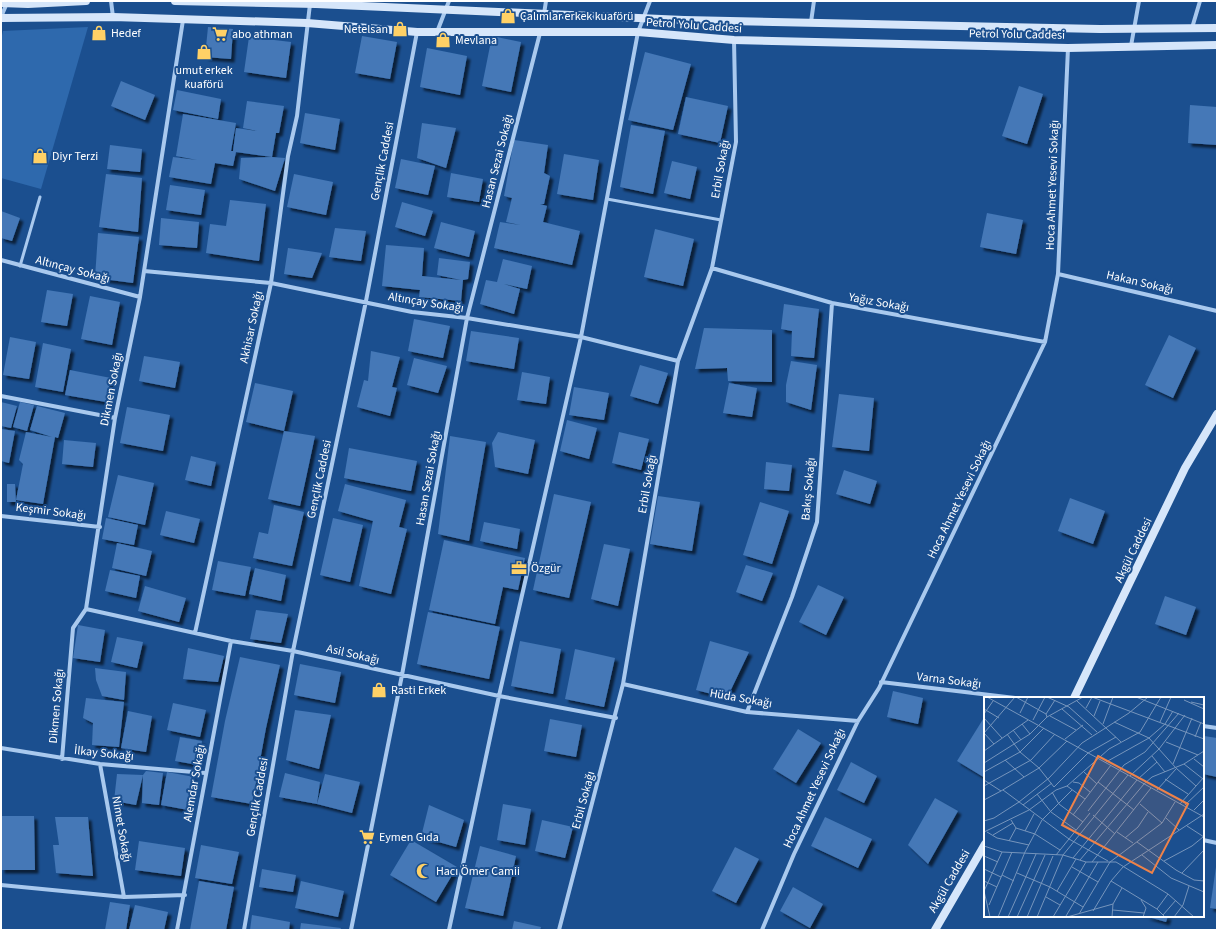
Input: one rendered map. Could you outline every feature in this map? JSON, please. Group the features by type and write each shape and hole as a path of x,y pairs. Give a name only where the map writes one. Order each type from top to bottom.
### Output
{"main road":[{"path":"5,3 86,1"},
{"name":"Petrol Yolu Caddesi","path":"175,1 310,2 446,10 643,18 1134,28 1217,28"},
{"name":"Petrol Yolu Caddesi","path":"1,17 113,17 307,23 417,32 638,32 734,40 1068,48 1217,45"},
{"name":"Akgül Caddesi","path":"1074,697 1185,468 1217,414"},
{"name":"Akgül Caddesi","path":"935,930 984,846"}],"street":[{"path":"111,1 113,17"},
{"path":"437,32 449,1"},
{"path":"544,14 546,1"},
{"path":"450,930 499,696 581,337 638,32 650,1"},
{"path":"811,22 814,1"},
{"path":"1131,46 1139,1"},
{"path":"1192,28 1200,1"},
{"name":"Akhisar Sokağı","path":"195,633 270,283 288,156 297,116 310,2"},
{"path":"1,17 5,3"},
{"name":"Dikmen Sokağı","path":"62,759 73,628 86,609 100,527 115,418 140,297 183,20"},
{"name":"Gençlik Caddesi","path":"244,930 293,651 366,301 417,32"},
{"name":"Hasan Sezai Sokağı","path":"351,930 402,675 467,318 540,33"},
{"name":"Erbil Sokağı","path":"559,930 616,718 678,361 712,268 736,142 734,40"},
{"name":"Hoca Ahmet Yesevi Sokağı","path":"762,930 794,854 858,721 882,682 1045,342 1058,274 1068,48"},
{"name":"Altınçay Sokağı","path":"1,260 140,297"},
{"name":"Yağız Sokağı","path":"712,268 832,303 1045,342"},
{"name":"Altınçay Sokağı","path":"144,271 270,283 366,301 412,312 467,318 581,337 678,361"},
{"name":"Hakan Sokağı","path":"1058,274 1217,311"},
{"name":"Bakış Sokağı","path":"747,712 792,597 817,522 832,303"},
{"path":"1,396 115,418"},
{"name":"Keşmir Sokağı","path":"1,516 100,527"},
{"name":"Asil Sokağı","path":"86,609 231,641 293,651 499,696 616,718"},
{"name":"Alemdar Sokağı","path":"177,930 185,895 205,773 231,641"},
{"name":"Varna Sokağı","path":"882,682 1007,697"},
{"name":"Hüda Sokağı","path":"623,684 747,712 858,721"},
{"path":"1204,726 1217,728"},
{"name":"İlkay Sokağı","path":"1,748 100,764 205,773"},
{"name":"Nimet Sokağı","path":"100,764 124,897"},
{"path":"1204,840 1217,842"},
{"path":"1,886 124,897 185,895"}],"lane":[{"path":"20,266 40,198"},
{"path":"607,199 721,220"}],"shaded area":[{"path":"88,27 41,189 1,178 1,40 3,31"}],"building":[{"path":"208,27 233,29 231,59 205,57"},
{"path":"362,36 397,42 390,79 355,73"},
{"path":"492,36 521,42 511,92 482,86"},
{"path":"249,37 291,42 286,78 244,72"},
{"path":"427,48 467,56 460,95 420,87"},
{"path":"645,52 691,64 673,130 628,120"},
{"path":"121,81 155,95 145,120 111,106"},
{"path":"1019,86 1043,94 1027,144 1002,136"},
{"path":"177,90 221,99 218,119 173,110"},
{"path":"686,97 728,106 720,143 678,134"},
{"path":"247,101 284,106 279,133 276,133 272,157 236,152 233,166 215,163 211,184 169,177 173,157 197,160 176,156 183,114 236,123 231,151 233,151 236,128 257,131 243,128"},
{"path":"1190,105 1217,107 1217,145 1188,143"},
{"path":"305,113 340,119 335,150 300,143"},
{"path":"422,123 456,128 446,168 417,158"},
{"path":"631,125 665,131 653,194 620,187"},
{"path":"514,140 548,145 544,173 550,176 544,204 540,204 547,206 543,222 580,231 572,265 494,248 500,222 520,225 506,222 512,198 504,196"},
{"path":"110,145 142,149 140,172 107,169"},
{"path":"564,154 599,160 593,200 557,194"},
{"path":"241,158 285,158 275,191 239,179"},
{"path":"401,159 435,166 428,195 395,188"},
{"path":"672,161 697,167 690,199 664,193"},
{"path":"451,173 483,179 479,202 447,197"},
{"path":"106,174 142,178 138,232 99,227"},
{"path":"294,174 333,182 326,215 287,207"},
{"path":"170,185 205,190 201,215 166,210"},
{"path":"230,200 266,204 259,261 206,253 210,224 226,226"},
{"path":"402,202 433,211 425,236 395,227"},
{"path":"1,211 20,218 12,241 1,238"},
{"path":"987,213 1023,220 1016,254 980,247"},
{"path":"161,218 199,222 197,248 159,245"},
{"path":"441,222 475,231 469,257 434,248"},
{"path":"335,228 366,231 361,261 329,257"},
{"path":"655,229 694,239 683,286 644,277"},
{"path":"98,233 139,237 133,283 95,278"},
{"path":"386,245 424,248 422,276 461,280 437,275 439,258 470,262 468,279 463,280 461,301 419,297 420,290 382,286"},
{"path":"288,248 322,253 312,278 284,274"},
{"path":"503,259 532,266 527,289 504,284 520,289 514,314 480,304 486,280 497,282"},
{"path":"47,290 73,294 67,326 41,322"},
{"path":"90,296 120,302 112,345 81,339"},
{"path":"784,304 819,309 814,358 791,356 792,331 781,329"},
{"path":"414,319 450,326 443,358 408,351"},
{"path":"704,328 772,330 772,382 728,381 727,368 695,369"},
{"path":"471,331 519,338 514,369 466,361"},
{"path":"1169,335 1196,348 1173,398 1145,385"},
{"path":"10,337 36,342 29,379 3,375"},
{"path":"43,343 71,349 63,392 35,387"},
{"path":"371,351 400,357 392,387 397,388 390,416 357,407 364,380 368,381"},
{"path":"144,356 180,362 175,388 139,381"},
{"path":"414,358 447,366 438,393 407,385"},
{"path":"791,361 817,365 811,410 786,402 786,385"},
{"path":"640,365 668,373 658,404 630,396"},
{"path":"70,370 111,378 106,402 65,395"},
{"path":"522,372 550,377 546,404 517,400"},
{"path":"255,383 293,391 284,431 246,422"},
{"path":"729,383 757,388 752,417 723,413"},
{"path":"574,387 609,393 604,420 569,415"},
{"path":"839,394 874,398 869,451 832,447"},
{"path":"1,402 17,406 11,428 1,426"},
{"path":"20,402 34,405 27,431 13,427"},
{"path":"37,406 65,413 58,438 55,437 43,504 16,500 23,464 19,460 26,432 52,437 30,430"},
{"path":"127,407 170,415 163,451 120,443"},
{"path":"567,420 597,428 589,459 560,451"},
{"path":"1,429 15,431 9,463 1,461"},
{"path":"284,431 315,436 300,506 268,499"},
{"path":"498,432 535,440 528,474 495,467 492,443"},
{"path":"619,432 649,439 641,470 612,463"},
{"path":"450,436 486,442 469,541 438,534"},
{"path":"64,440 96,443 93,467 62,464"},
{"path":"349,448 417,461 411,491 344,478"},
{"path":"191,456 216,462 211,486 185,480"},
{"path":"766,462 792,465 789,491 764,489"},
{"path":"844,470 877,481 870,504 836,494"},
{"path":"118,475 154,483 145,525 108,517"},
{"path":"7,484 15,484 16,502 7,502"},
{"path":"345,484 406,500 399,527 407,529 391,594 359,586 373,521 338,511"},
{"path":"554,494 591,502 569,598 533,590"},
{"path":"658,496 700,502 692,551 650,544"},
{"path":"1070,498 1105,511 1093,544 1058,531"},
{"path":"760,502 789,511 772,564 743,555"},
{"path":"274,505 304,512 292,566 253,558 259,532 268,534"},
{"path":"166,511 200,519 194,543 160,535"},
{"path":"106,518 138,525 134,545 102,539"},
{"path":"333,518 363,525 350,582 320,575"},
{"path":"484,522 520,529 517,549 480,541"},
{"path":"444,540 525,558 518,590 503,587 495,624 429,610"},
{"path":"117,543 152,551 146,576 112,568"},
{"path":"604,544 630,549 618,606 591,599"},
{"path":"218,561 251,567 245,596 212,590"},
{"path":"746,565 773,573 762,601 736,592"},
{"path":"255,568 286,575 281,601 249,594"},
{"path":"110,570 140,576 136,598 105,591"},
{"path":"818,585 844,597 826,635 799,622"},
{"path":"145,586 186,598 179,622 138,611"},
{"path":"1165,596 1196,607 1186,635 1155,624"},
{"path":"256,610 288,614 281,643 250,639"},
{"path":"428,612 500,627 489,679 417,664"},
{"path":"78,625 105,630 100,662 73,658"},
{"path":"117,637 143,642 137,668 111,662"},
{"path":"520,641 561,649 553,694 511,686"},
{"path":"710,641 749,652 727,698 696,690"},
{"path":"188,648 224,656 218,682 183,679"},
{"path":"575,649 615,658 604,707 565,699"},
{"path":"240,657 280,665 266,728 252,804 211,797 225,721"},
{"path":"300,664 341,672 335,703 294,695"},
{"path":"95,668 126,672 124,700 102,696 96,680"},
{"path":"893,691 923,698 918,724 887,717"},
{"path":"86,698 124,702 119,747 92,745 93,723 83,718"},
{"path":"173,703 206,710 200,737 167,730"},
{"path":"295,710 331,715 319,769 286,760"},
{"path":"128,711 152,716 146,752 121,748"},
{"path":"984,718 984,777 957,761"},
{"path":"550,719 582,725 576,757 544,751"},
{"path":"798,729 821,743 796,783 773,769"},
{"path":"1204,736 1217,738 1217,777 1204,774"},
{"path":"180,737 202,741 198,765 175,761"},
{"path":"851,762 877,776 864,803 837,790"},
{"path":"146,771 163,773 159,805 142,803 143,775"},
{"path":"167,772 194,777 188,810 161,805"},
{"path":"285,773 320,782 317,804 279,797"},
{"path":"117,774 143,775 136,805 114,801"},
{"path":"325,774 360,782 352,813 317,804"},
{"path":"935,798 958,811 928,864 908,845"},
{"path":"503,804 531,809 525,845 497,840"},
{"path":"429,805 464,820 456,847 421,837"},
{"path":"1,816 34,816 35,870 1,870"},
{"path":"55,817 88,817 93,876 56,873 53,845 59,845"},
{"path":"825,817 872,839 858,868 811,846"},
{"path":"542,820 573,827 565,858 535,851"},
{"name":"Hacı Ömer Camii","path":"411,840 457,867 436,902 390,875"},
{"path":"139,841 185,848 181,876 135,870"},
{"path":"201,845 239,852 232,884 195,878"},
{"path":"480,846 516,856 503,916 465,908"},
{"path":"735,847 759,859 736,903 712,891"},
{"path":"1217,867 1217,909 1210,908"},
{"path":"262,869 296,875 293,892 259,887"},
{"path":"199,881 234,887 226,930 190,930"},
{"path":"301,881 344,891 338,917 295,908"},
{"path":"793,887 823,904 810,928 780,911"},
{"path":"110,902 130,905 126,930 105,930"},
{"path":"135,905 168,912 164,930 129,930"},
{"path":"252,915 290,922 289,930 250,930"},
{"path":"1148,917 1168,917 1166,922"},
{"path":"514,921 541,927 540,930 512,930"},
{"path":"301,923 341,928 340,930 300,930"}],"place":[{"name":"Çalımlar erkek kuaförü","path":"508,16"},
{"name":"Netelsan","path":"400,29"},
{"name":"Hedef","path":"99,33"},
{"name":"abo athman","path":"220,34"},
{"name":"Mevlana","path":"443,40"},
{"name":"umut erkek kuaförü","path":"204,52"},
{"name":"Diyr Terzi","path":"40,156"},
{"name":"Özgür","path":"519,568"},
{"name":"Rasti Erkek","path":"379,690"},
{"name":"Eymen Gıda","path":"367,837"},
{"name":"Hacı Ömer Camii","path":"424,871"}]}
